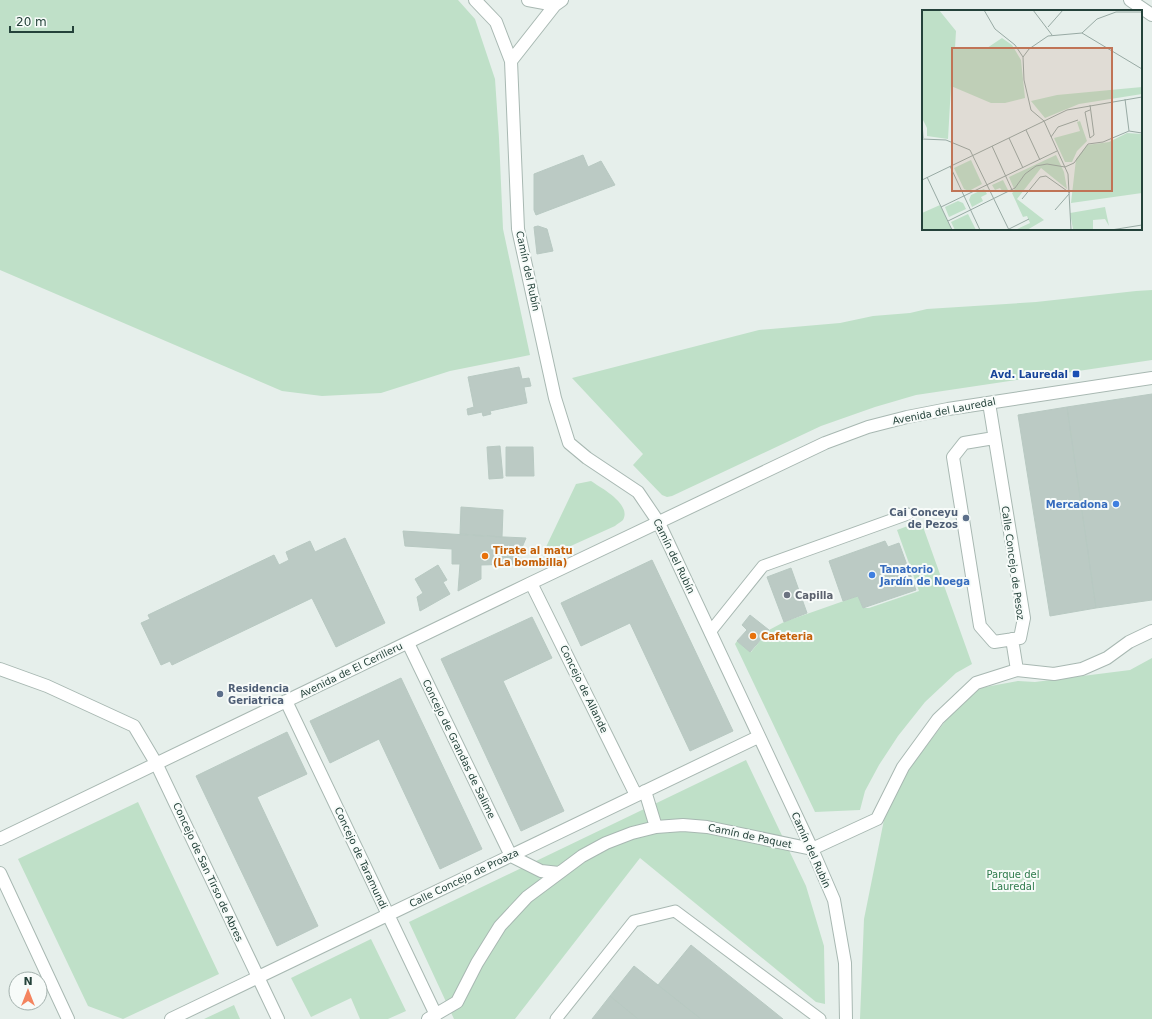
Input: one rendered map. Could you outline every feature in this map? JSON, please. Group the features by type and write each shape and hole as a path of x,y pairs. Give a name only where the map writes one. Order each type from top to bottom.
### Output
{"street":[{"name":"Camín del Rubín","path":"475,0 496,22 511,61 518,229 555,398 569,443 587,458 638,492 659,523 758,737 812,849 834,900 845,962 846,1019"},
{"path":"528,0 558,2"},
{"path":"1130,0 1152,15"},
{"path":"511,61 558,2"},
{"name":"Avenida del Lauredal","path":"659,523 825,443 868,428 907,417 1152,378"},
{"name":"Calle Concejo de Pesoz","path":"989,403 1024,618 1020,638 1012,639"},
{"path":"994,438 964,443 954,457 980,626 994,642 1012,639 1017,670"},
{"name":"Avenida de El Cerilleru","path":"0,839 531,583 659,523"},
{"name":"Concejo de Allande","path":"531,583 640,793 656,827"},
{"path":"812,849 877,819 903,767 938,719 976,683 1017,670 1054,674 1082,669 1107,658 1129,642 1152,632"},
{"name":"Concejo de Grandas de Salime","path":"408,643 510,856"},
{"name":"Concejo de San Tirso de Abres","path":"0,669 47,686 134,726 156,763 278,1019"},
{"name":"Concejo de Taramundi","path":"286,701 388,915 432,1017"},
{"name":"Calle Concejo de Proaza","path":"171,1019 758,737"},
{"name":"Camín de Paquet","path":"432,1017 457,1002 477,963 500,926 527,897 582,856 606,844 632,833 656,827 683,824 707,827 812,849"},
{"path":"510,856 541,871 559,873"},
{"path":"0,873 68,1019"}],"lane":[{"path":"710,632 763,566 908,514"},
{"path":"556,1019 634,921 675,911 820,1019"}],"green space":[{"path":"0,0 458,0 475,19 495,79 503,229 530,355 450,371 381,393 322,396 282,391 0,270"},
{"path":"1152,290 1152,360 916,395 875,407 821,426 667,497 662,495 633,465 643,454 572,378 759,330 840,323 873,316 910,313 927,309 1036,302"},
{"path":"591,481 608,492 619,502 625,514 623,520 615,526 553,554 546,547 576,484"},
{"path":"921,521 972,664 956,673 925,702 898,736 879,765 865,791 860,810 815,812 735,644 737,641 751,652 769,630 784,622 858,596 863,608 869,608 919,591 897,530"},
{"name":"Parque del Lauredal","path":"1152,658 1152,1019 860,1019 864,919 889,795 969,690 1018,681 1035,682 1130,670"},
{"path":"746,760 806,886 824,946 825,1004 816,1002 640,858 515,1019 454,1019 409,922"},
{"path":"138,802 219,974 123,1019 88,1006 18,859"},
{"path":"371,939 406,1011 388,1019 360,1019 351,998 311,1017 291,978"},
{"path":"234,1005 240,1019 204,1019"}],"building":[{"path":"583,155 588,167 601,161 615,185 536,215 534,210 534,174"},
{"path":"538,226 547,229 553,251 537,254 534,227"},
{"path":"519,367 522,379 529,378 531,386 524,387 527,403 490,411 491,414 483,416 482,412 468,415 467,409 474,407 468,377"},
{"name":"Mercadona","path":"1152,394 1152,600 1096,608 1067,407"},
{"path":"1067,407 1096,608 1050,616 1018,415"},
{"path":"500,446 503,478 489,479 487,447"},
{"path":"506,447 533,447 534,476 506,476"},
{"path":"461,507 503,510 502,537 460,534"},
{"name":"Tirate al matu (La bombilla)","path":"403,531 526,538 515,564 481,565 481,579 458,591 460,564 452,564 452,549 405,546"},
{"path":"345,538 385,623 336,647 312,598 172,665 170,661 161,665 141,623 150,619 148,615 274,555 279,565 289,560 286,552 310,541 315,552"},
{"name":"Tanatorio Jardín de Noega","path":"885,541 888,547 899,543 916,590 863,608 858,596 843,601 829,561"},
{"path":"652,560 733,731 690,751 630,623 581,646 561,603"},
{"path":"438,565 447,580 443,582 450,594 420,611 417,597 423,593 415,579"},
{"name":"Capilla","path":"791,568 807,613 784,622 767,577"},
{"name":"Cafeteria","path":"750,615 769,630 750,652 737,641 747,630 742,625"},
{"path":"532,617 552,658 503,681 564,811 521,831 441,659"},
{"path":"401,678 482,849 440,869 379,739 330,763 310,721"},
{"path":"287,732 307,774 257,797 318,926 277,946 196,776"},
{"path":"691,945 783,1019 701,1019 658,985"},
{"path":"634,966 701,1019 638,1019 610,996"},
{"path":"610,996 638,1019 592,1019"}],"place":[{"name":"Avd. Lauredal","path":"1076,374"},
{"name":"Mercadona","path":"1116,504"},
{"name":"Cai Conceyu de Pezos","path":"966,518"},
{"name":"Tirate al matu (La bombilla)","path":"485,556"},
{"name":"Tanatorio Jardín de Noega","path":"872,575"},
{"name":"Capilla","path":"787,595"},
{"name":"Cafeteria","path":"753,636"},
{"name":"Residencia Geriatrica","path":"220,694"}]}
